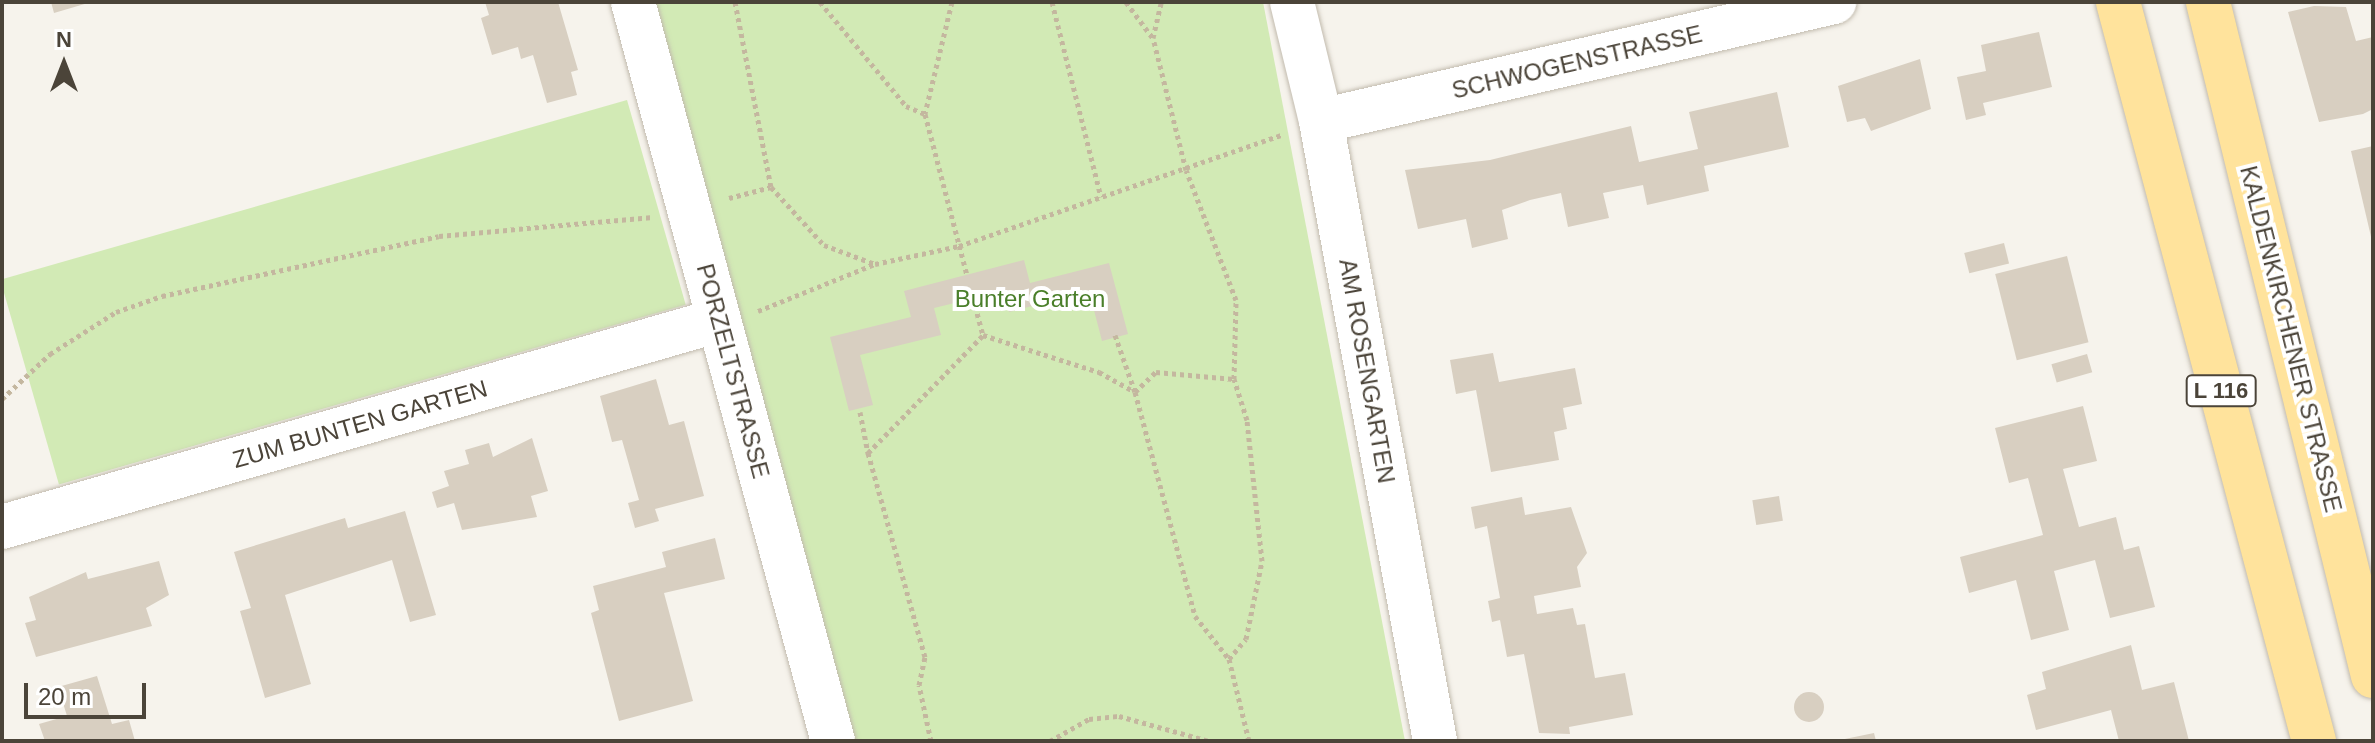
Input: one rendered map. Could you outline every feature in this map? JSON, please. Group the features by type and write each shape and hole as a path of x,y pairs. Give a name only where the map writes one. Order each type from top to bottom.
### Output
{"main road":[{"name":"L 116","path":"2118,2 2314,741"},
{"name":"KALDENKIRCHENER STRASSE","path":"2208,2 2373,676"}],"street":[{"name":"PORZELTSTRASSE","path":"633,2 833,741"},
{"name":"AM ROSENGARTEN","path":"1292,2 1321,121 1435,741"},
{"name":"SCHWOGENSTRASSE","path":"1321,121 1834,2"},
{"name":"ZUM BUNTEN GARTEN","path":"2,527 719,320"}],"path":[{"path":"735,2 771,187 824,245 875,264"},
{"path":"820,2 906,106 925,114"},
{"path":"952,2 925,114 967,275"},
{"path":"1052,2 1101,197"},
{"path":"1126,2 1153,38 1186,170 1236,300 1234,379 1247,420 1262,561 1246,639 1229,659"},
{"path":"1153,38 1161,2"},
{"path":"719,320 762,310 875,264 959,246 1321,121"},
{"path":"2,399 50,354 116,312 162,296 439,236 690,210"},
{"path":"973,298 983,335"},
{"path":"983,335 1099,372 1135,392"},
{"path":"868,453 983,335"},
{"path":"1115,335 1135,392 1195,616 1229,659 1249,741"},
{"path":"1135,392 1156,372 1234,379"},
{"path":"860,412 868,453 925,657 919,685 931,741"},
{"path":"1050,741 1089,719 1119,716 1209,741"}],"green space":[{"name":"Bunter Garten","path":"652,2 1263,2 1405,741 848,741"},
{"path":"627,100 686,305 59,484 2,279"}],"building":[{"path":"51,2 87,2 88,3 54,13"},
{"path":"485,2 558,2 578,70 571,72 577,95 547,103 533,55 521,59 518,47 492,55 481,18 489,15"},
{"path":"2314,6 2346,7 2356,41 2373,37 2373,109 2363,114 2319,122 2288,12"},
{"path":"2039,32 2052,87 1983,103 1986,115 1966,120 1957,77 1986,71 1981,45"},
{"path":"1920,59 1931,109 1871,131 1865,118 1847,122 1838,86"},
{"path":"1777,92 1789,147 1704,166 1709,191 1647,205 1643,185 1603,193 1609,218 1568,227 1561,193 1530,200 1502,210 1508,239 1472,248 1466,219 1418,229 1405,170 1490,160 1631,126 1639,162 1698,149 1689,112"},
{"path":"2373,146 2373,241 2372,241 2351,151"},
{"path":"2004,243 2009,263 1969,273 1964,253"},
{"path":"2067,256 2089,342 2017,360 1995,274"},
{"path":"1024,260 1030,283 1109,263 1128,334 1102,341 1089,291 1009,312 1004,291 934,308 941,335 860,355 873,405 849,411 830,337 911,317 904,291"},
{"path":"1493,353 1499,382 1575,368 1582,404 1563,408 1567,429 1554,432 1559,460 1491,472 1476,390 1456,394 1450,360"},
{"path":"2087,354 2092,372 2057,382 2051,364"},
{"path":"656,379 669,425 684,421 704,496 655,509 659,521 635,528 628,503 639,500 622,440 612,442 600,396"},
{"path":"2083,406 2097,461 2063,469 2079,527 2116,517 2124,550 2139,546 2155,607 2110,618 2095,560 2054,571 2069,630 2031,640 2016,580 1969,593 1960,557 2043,535 2028,478 2009,483 1995,428"},
{"path":"532,438 548,491 531,496 537,517 462,530 454,503 437,508 432,492 449,486 444,471 469,464 465,450 489,443 493,457"},
{"path":"1779,496 1783,521 1756,525 1752,500"},
{"path":"1522,497 1525,515 1571,507 1587,553 1577,567 1581,587 1534,596 1537,614 1573,608 1577,625 1585,624 1595,678 1625,673 1633,715 1569,727 1570,734 1539,733 1524,654 1507,657 1500,620 1492,622 1488,601 1500,598 1487,526 1475,529 1471,507"},
{"path":"405,511 436,615 410,622 392,560 285,595 311,684 265,698 240,611 251,608 234,552 345,518 348,528"},
{"path":"715,538 725,579 664,593 693,701 619,721 591,613 599,610 593,586 666,567 662,552"},
{"path":"159,561 169,595 146,608 152,626 36,657 25,623 36,620 29,597 86,572 88,579"},
{"path":"2131,645 2142,690 2174,682 2189,741 2119,741 2111,710 2036,730 2027,695 2046,689 2042,672"},
{"path":"97,676 112,724 129,720 135,741 45,741 39,724 67,716 58,687"},
{"path":"1809,692 1820,696 1824,707 1820,718 1809,722 1798,718 1794,707 1798,696"},
{"path":"1874,733 1876,741 1840,741 1840,740"}]}
